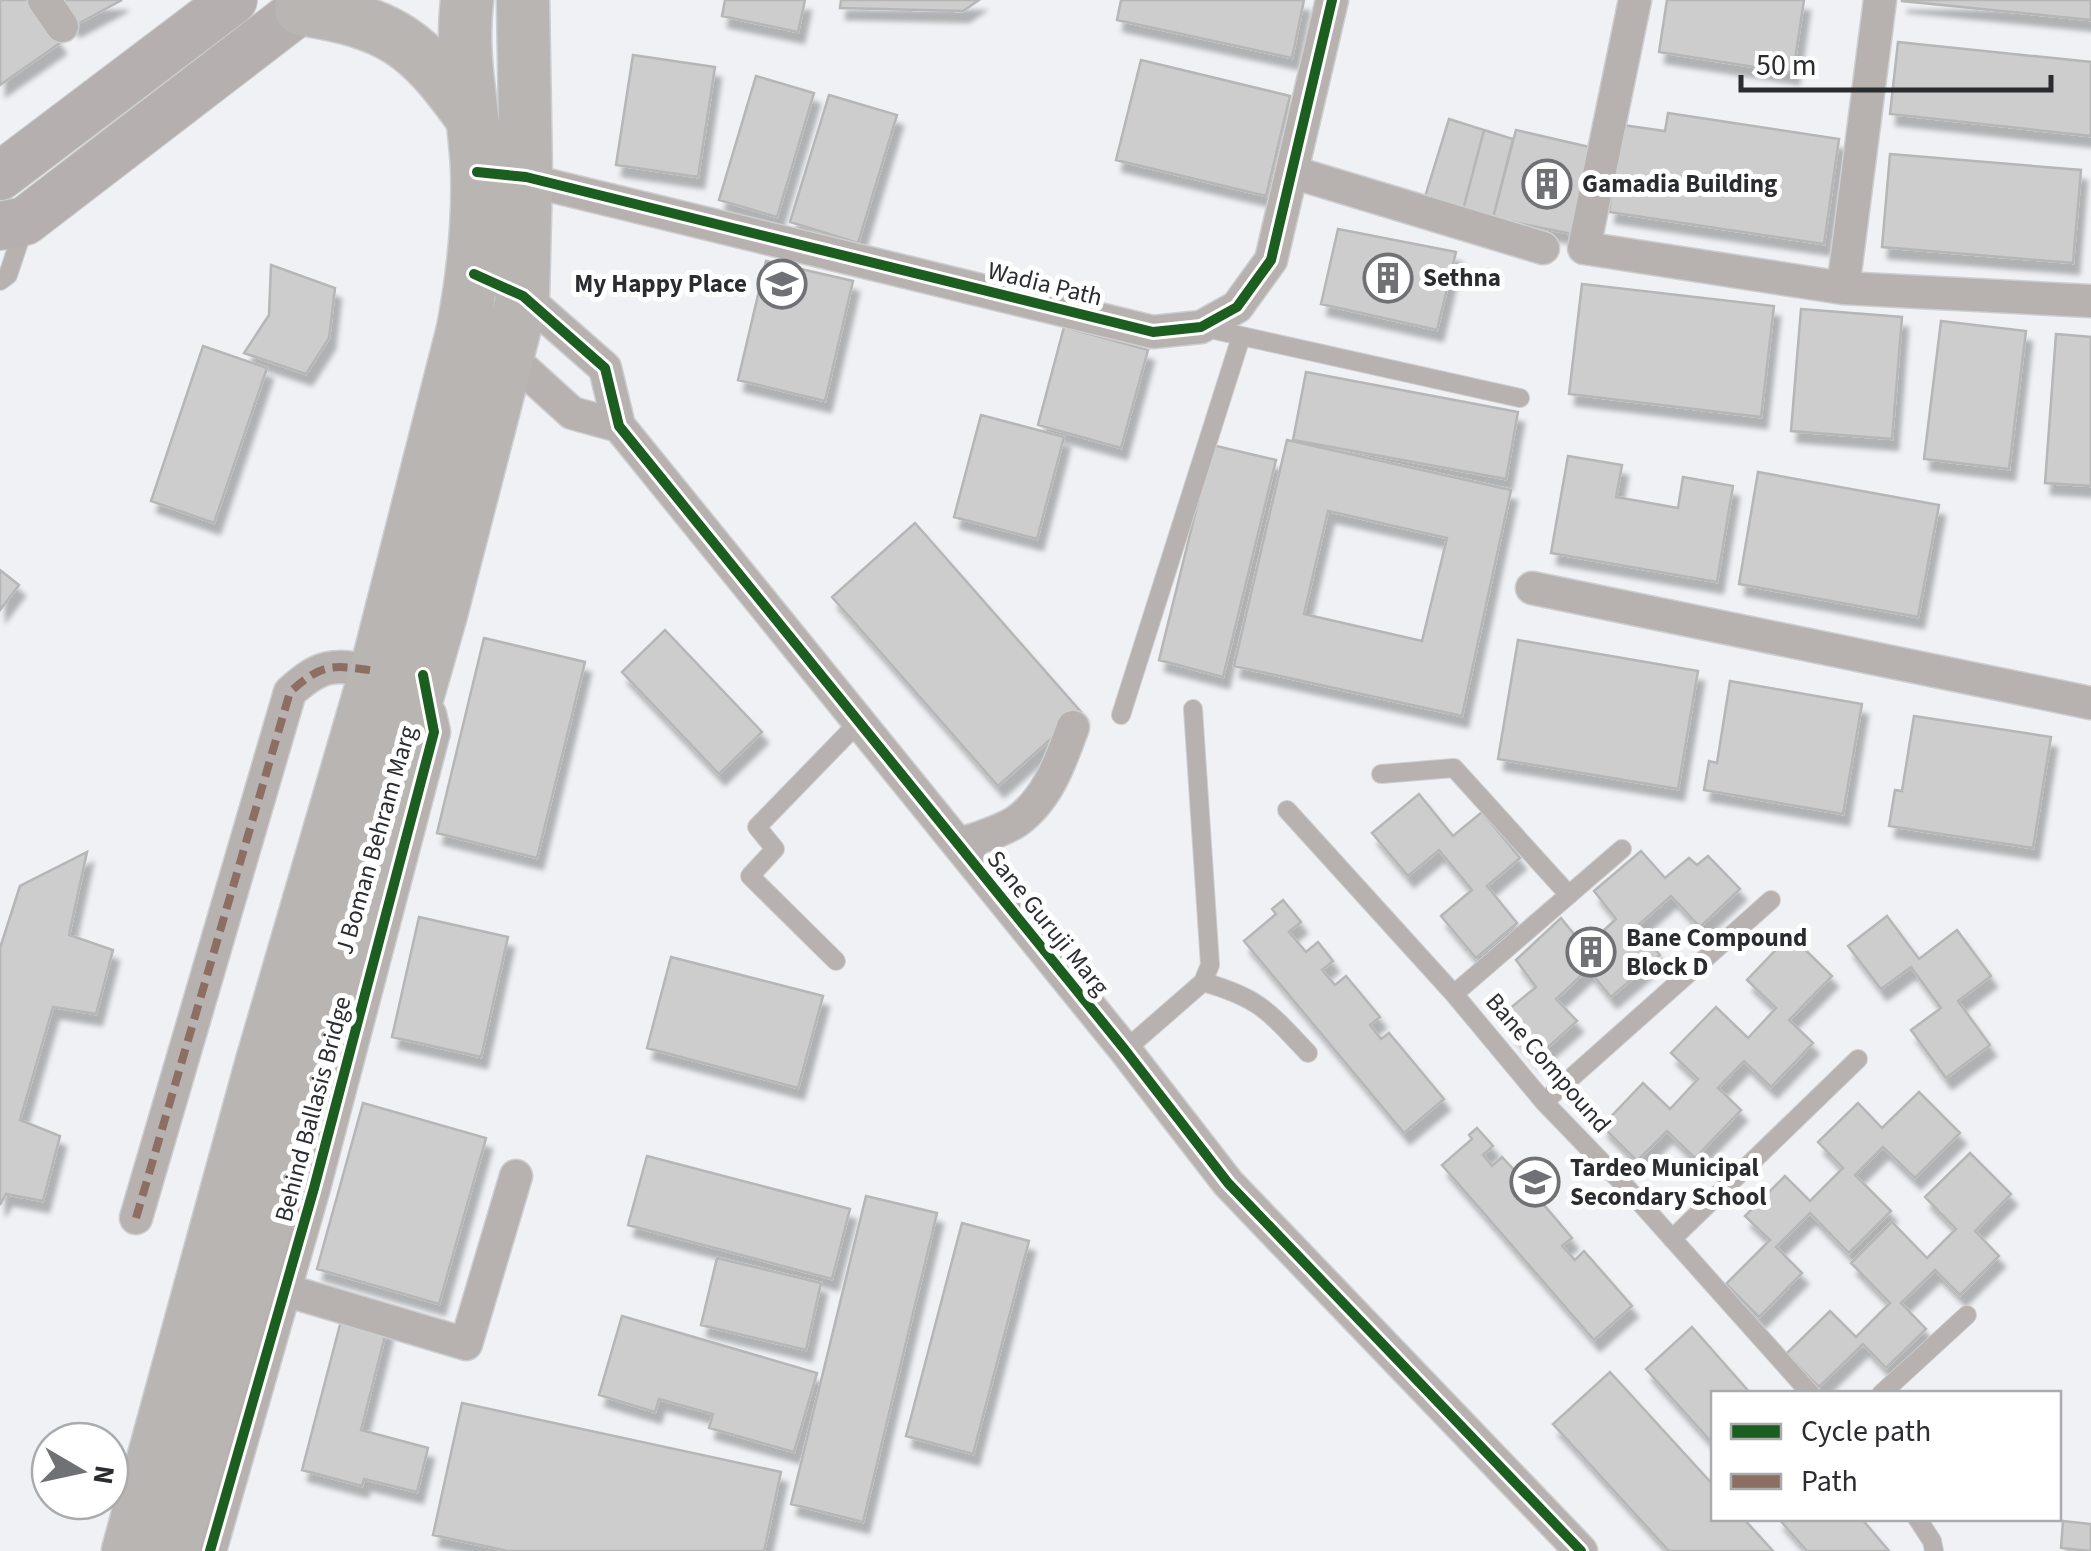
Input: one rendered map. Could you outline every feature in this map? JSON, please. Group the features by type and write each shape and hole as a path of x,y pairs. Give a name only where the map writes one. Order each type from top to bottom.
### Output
{"main road":[{"path":"0,176 233,0"},
{"name":"J Boman Behram Marg","path":"400,673 474,274 501,175 524,0"},
{"path":"13,224 307,4 380,27 404,40 447,84 472,118"},
{"name":"J Boman Behram Marg","path":"128,1551 285,1070 400,673 508,354 523,296 501,175 472,118 459,13"},
{"name":"J Boman Behram Marg","path":"172,1551 285,1070"}],"street":[{"name":"Wadia Path","path":"501,175 1153,332 1201,326 1237,307 1272,260 1332,0"},
{"path":"1635,0 1584,248 1843,288 2091,301"},
{"path":"1843,288 1880,0"},
{"path":"1292,172 1542,248"},
{"name":"Sane Guruji Marg","path":"474,274 523,296 605,368 619,426 1125,1050 1228,1183 1581,1551"},
{"path":"463,329 508,354 572,413 619,426"},
{"path":"1532,588 2091,703"},
{"path":"136,1218 290,692 314,670 343,666 400,673"},
{"name":"Behind Ballasis Bridge","path":"210,1551 434,732 400,673"},
{"path":"958,845 1016,822 1041,797 1063,756 1073,726"},
{"path":"284,1290 466,1344 516,1176"}],"lane":[{"path":"0,280 8,275 13,224"},
{"path":"1201,326 1520,398"},
{"path":"1121,715 1241,337"},
{"path":"1125,1050 1204,982 1210,965 1193,709"},
{"path":"836,961 750,876 775,848 757,827 858,723"},
{"path":"1381,774 1454,768 1569,895"},
{"name":"Bane Compound","path":"1288,810 1454,994 1544,1102 1807,1391"},
{"path":"1454,994 1622,849"},
{"path":"1544,1102 1771,900"},
{"path":"1204,982 1262,1005 1308,1054"},
{"path":"1672,1239 1858,1059"},
{"path":"1884,1391 1967,1315"},
{"path":"1919,1521 1934,1551"}],"building":[{"path":"0,0 30,0 60,43 0,85"},
{"path":"55,0 122,0 74,26"},
{"path":"725,0 805,0 798,32 722,16"},
{"path":"841,0 979,0 963,11 840,8"},
{"path":"1121,0 1304,0 1292,58 1117,20"},
{"path":"1667,0 1804,0 1793,73 1659,52"},
{"path":"1902,0 2091,0 2091,20 1902,1"},
{"path":"1898,42 2091,62 2091,136 1890,114"},
{"path":"633,55 715,67 698,177 616,165"},
{"path":"1141,60 1290,96 1266,196 1116,160"},
{"path":"756,76 814,93 777,217 719,200"},
{"path":"829,95 897,115 858,243 790,222"},
{"path":"1668,113 1839,139 1824,244 1609,212 1622,125 1665,131"},
{"path":"1449,119 1484,130 1463,210 1425,197"},
{"path":"1484,130 1513,139 1493,218 1463,210"},
{"name":"Gamadia Building","path":"1516,130 1602,150 1577,235 1493,218"},
{"path":"1890,154 2081,170 2073,263 1882,247"},
{"name":"Sethna","path":"1338,229 1456,252 1437,330 1321,304"},
{"path":"766,261 853,281 825,401 738,380"},
{"path":"271,265 335,288 329,338 306,374 244,353 269,315"},
{"path":"1582,284 1774,306 1761,417 1569,394"},
{"path":"1801,309 1902,317 1892,439 1791,431"},
{"path":"1941,321 2026,331 2009,469 1924,459"},
{"path":"1064,327 1148,350 1121,448 1038,425"},
{"path":"2056,334 2091,337 2091,486 2045,483"},
{"path":"203,346 267,368 214,523 151,501"},
{"path":"1306,372 1518,412 1506,479 1293,440"},
{"path":"981,415 1064,437 1037,539 954,517"},
{"path":"1287,440 1511,490 1462,716 1234,666","holes":["1328,511 1447,538 1422,641 1304,614"]},
{"path":"1212,445 1276,460 1223,677 1159,660"},
{"path":"1568,456 1622,465 1616,497 1678,508 1683,477 1733,486 1717,582 1551,553"},
{"path":"1758,472 1939,505 1918,617 1739,584"},
{"path":"915,523 1081,712 998,786 832,597"},
{"path":"0,570 19,585 0,610"},
{"path":"665,630 762,732 719,774 622,672"},
{"path":"484,638 585,662 537,858 437,833"},
{"path":"1518,640 1698,671 1678,789 1498,759"},
{"path":"1730,681 1862,704 1843,814 1704,790 1709,761 1717,763"},
{"path":"1914,716 2051,737 2033,848 1889,826 1895,790 1902,791"},
{"path":"1419,794 1453,836 1482,812 1520,858 1487,886 1517,923 1476,958 1441,916 1472,890 1439,850 1408,876 1372,833"},
{"name":"Bane Compound Block D","path":"1641,851 1665,878 1689,858 1697,865 1708,856 1740,889 1700,927 1671,896 1636,927 1660,955 1611,997 1588,969 1556,999 1577,1021 1535,1059 1507,1026 1515,1019 1508,1010 1536,987 1516,960 1561,918 1585,948 1616,919 1594,891"},
{"path":"87,852 69,935 113,950 96,1014 53,1007 20,1120 60,1136 43,1201 6,1194 0,1205 0,948 20,886"},
{"path":"1283,900 1301,922 1289,932 1306,952 1318,942 1333,961 1322,970 1335,985 1346,976 1380,1017 1370,1025 1381,1039 1389,1033 1444,1099 1404,1133 1244,941 1276,914 1272,909"},
{"path":"1887,916 1919,959 1957,930 1991,976 1958,1001 1990,1045 1946,1078 1911,1030 1941,1008 1911,967 1881,989 1848,946"},
{"path":"419,917 508,937 481,1057 392,1037"},
{"path":"1790,935 1832,976 1789,1020 1813,1043 1771,1087 1744,1061 1718,1088 1741,1110 1695,1158 1667,1131 1637,1161 1602,1126 1643,1083 1670,1109 1698,1079 1671,1053 1716,1007 1748,1038 1776,1008 1747,980"},
{"path":"671,957 823,996 798,1088 647,1048"},
{"path":"1919,1092 1960,1133 1915,1178 1883,1147 1855,1175 1891,1211 1849,1253 1810,1213 1776,1247 1802,1273 1759,1317 1726,1284 1770,1240 1745,1216 1785,1176 1810,1201 1843,1168 1818,1142 1858,1103 1882,1128"},
{"path":"363,1103 486,1138 439,1304 317,1269"},
{"path":"1477,1128 1493,1146 1483,1155 1492,1166 1502,1157 1527,1184 1518,1192 1529,1205 1538,1198 1572,1238 1562,1246 1575,1260 1584,1251 1632,1306 1594,1340 1442,1165 1472,1139 1469,1135"},
{"path":"1970,1153 2011,1194 1975,1231 1999,1256 1960,1295 1935,1270 1901,1303 1926,1329 1886,1368 1863,1344 1819,1387 1786,1354 1830,1311 1856,1337 1890,1303 1851,1263 1892,1222 1927,1258 1956,1229 1925,1197"},
{"path":"647,1156 850,1209 832,1279 628,1225"},
{"path":"866,1196 937,1213 863,1522 791,1504"},
{"path":"962,1223 1029,1241 973,1454 906,1436"},
{"path":"717,1258 821,1283 806,1350 701,1325"},
{"path":"622,1316 817,1373 794,1452 709,1428 713,1414 659,1399 655,1412 599,1395"},
{"path":"342,1317 387,1328 361,1430 428,1448 417,1492 364,1479 362,1486 302,1470"},
{"path":"1692,1327 1748,1391 1711,1391 1711,1442 1646,1369"},
{"path":"1610,1372 1711,1483 1711,1521 1746,1521 1773,1551 1669,1551 1553,1424"},
{"path":"462,1403 781,1472 764,1551 508,1551 433,1535"},
{"path":"1781,1521 1864,1521 1889,1551 1807,1551"},
{"path":"2063,1521 2091,1524 2091,1551 2061,1548"}],"marked path":[{"path":"136,1218 290,692 311,675 329,668 376,671"}],"cycle path":[{"path":"477,172 526,177 1153,332 1201,327 1237,307 1271,260 1332,0"},
{"path":"474,274 523,296 605,368 619,426 1125,1050 1228,1183 1581,1551"},
{"path":"210,1551 314,1188 434,732 423,675"}],"place":[{"name":"Gamadia Building","path":"1547,184"},
{"name":"Sethna","path":"1388,278"},
{"name":"My Happy Place","path":"782,284"},
{"name":"Bane Compound Block D","path":"1591,952"},
{"name":"Tardeo Municipal Secondary School","path":"1535,1182"}]}
